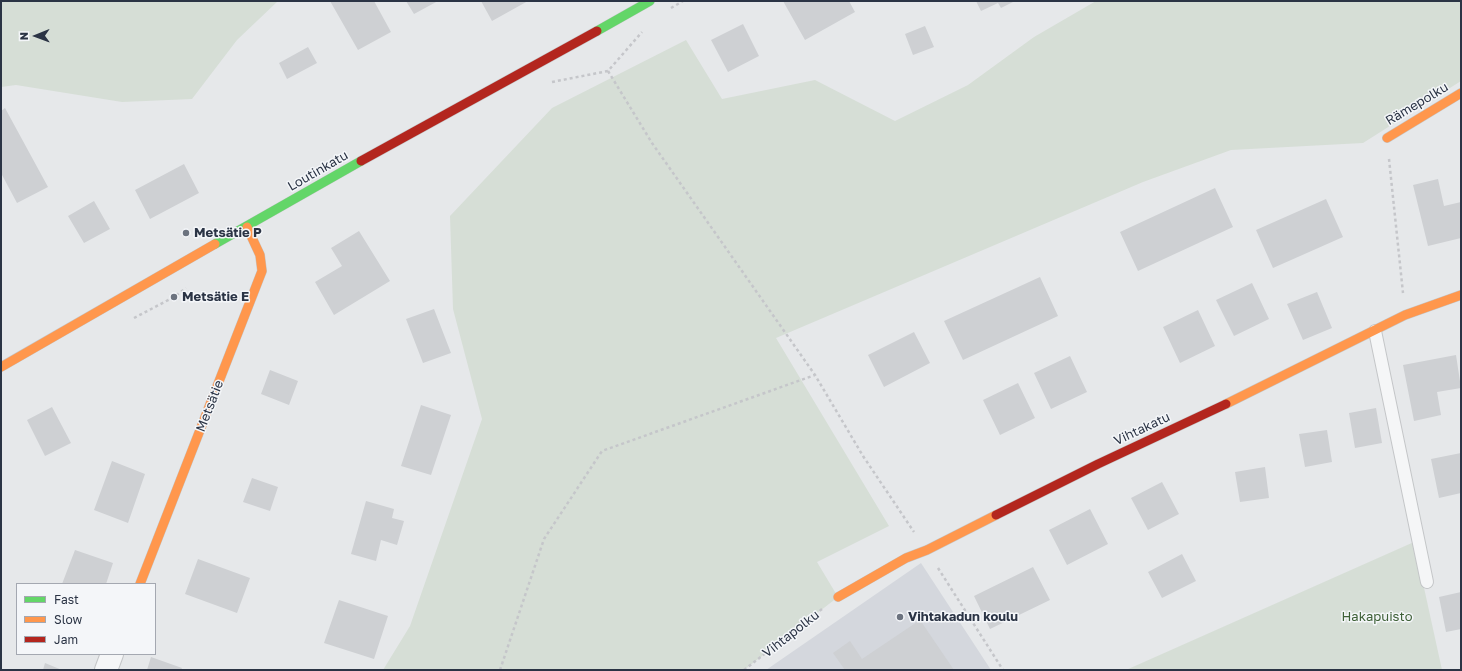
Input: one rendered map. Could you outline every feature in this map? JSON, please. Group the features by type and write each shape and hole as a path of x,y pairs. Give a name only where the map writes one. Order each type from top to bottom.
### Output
{"street":[{"name":"Loutinkatu","path":"1,367 337,175 650,1"},
{"name":"Rämepolku","path":"1387,138 1461,93"},
{"name":"Metsätie","path":"140,583 262,271 260,255 247,227"},
{"name":"Vihtakatu","path":"838,597 906,558 927,550 1104,461 1406,315 1461,295"},
{"path":"106,670 112,655"}],"lane":[{"path":"1375,331 1427,582"}],"path":[{"path":"646,27 608,71 652,143 815,375 863,456 927,550 1003,670"},
{"path":"1387,138 1406,315"},
{"path":"500,670 544,539 602,452 815,375"},
{"name":"Vihtapolku","path":"744,670 838,597"}],"shaded area":[{"name":"Vihtakadun koulu","path":"921,563 991,670 766,670"}],"green space":[{"path":"1,1 278,1 237,40 192,99 122,102 16,85 1,87"},
{"path":"1096,1 1461,1 1461,81 1363,143 1231,150 1143,182 776,338 889,526 817,562 838,597 744,670 383,670 410,626 482,419 453,309 450,216 552,108 686,40 722,99 815,80 895,121 968,85 1034,37"},
{"name":"Hakapuisto","path":"1414,542 1442,670 1126,670"}],"building":[{"path":"330,1 374,1 391,32 358,50"},
{"path":"406,1 438,1 414,14"},
{"path":"481,1 528,1 492,21"},
{"path":"783,1 849,1 855,12 805,40"},
{"path":"976,1 1015,1 1001,8 998,3 981,11"},
{"path":"743,24 759,56 728,72 711,40"},
{"path":"925,26 934,47 913,55 905,34"},
{"path":"308,47 317,63 287,79 279,63"},
{"path":"5,108 48,187 17,203 1,173 1,111"},
{"path":"184,164 199,193 150,219 135,190"},
{"path":"1438,179 1444,206 1461,202 1461,238 1428,246 1413,185"},
{"path":"1215,188 1233,227 1138,271 1120,232"},
{"path":"1326,199 1343,237 1273,268 1256,230"},
{"path":"94,201 110,229 84,243 68,216"},
{"path":"359,231 390,281 334,315 315,282 342,266 331,248"},
{"path":"1040,277 1058,316 963,360 944,321"},
{"path":"1252,283 1269,319 1234,336 1216,300"},
{"path":"1317,292 1332,328 1303,340 1287,304"},
{"path":"434,309 451,353 423,363 406,319"},
{"path":"1198,310 1215,346 1180,363 1163,327"},
{"path":"914,332 930,363 884,387 868,355"},
{"path":"1456,355 1461,388 1437,392 1441,415 1414,421 1403,365"},
{"path":"1070,356 1087,392 1051,409 1034,373"},
{"path":"270,370 298,381 289,405 261,394"},
{"path":"1018,383 1035,418 1000,435 983,400"},
{"path":"421,405 451,415 431,475 401,466"},
{"path":"52,407 71,443 45,456 27,420"},
{"path":"1376,408 1382,443 1355,448 1349,413"},
{"path":"1327,430 1332,462 1305,467 1299,434"},
{"path":"1461,453 1461,493 1439,498 1431,459"},
{"path":"112,461 145,474 128,523 94,510"},
{"path":"1265,467 1269,498 1240,502 1235,472"},
{"path":"252,478 278,487 270,511 243,502"},
{"path":"1162,482 1179,514 1148,530 1131,498"},
{"path":"366,501 394,509 392,518 404,521 397,545 381,540 376,561 351,554"},
{"path":"1090,509 1108,544 1067,565 1049,530"},
{"path":"75,550 113,563 106,583 62,583"},
{"path":"1182,554 1196,581 1162,598 1148,572"},
{"path":"198,559 250,578 237,613 185,594"},
{"path":"1033,567 1050,600 990,629 974,596"},
{"path":"1461,592 1461,629 1446,632 1439,597"},
{"path":"339,600 388,616 374,659 324,643"},
{"path":"920,620 954,670 845,670 833,653 850,641 862,659"},
{"path":"151,657 182,668 181,670 147,670"},
{"path":"45,663 62,670 43,670"}],"traffic: fast":[{"path":"597,31 650,1"},
{"path":"215,244 361,161"}],"traffic: slow":[{"path":"1387,138 1461,93"},
{"path":"140,583 262,271 260,255 247,227"},
{"path":"1,367 215,244"},
{"path":"1226,404 1405,315 1461,295"},
{"path":"838,597 906,558 927,550 996,515"}],"traffic: jam":[{"path":"361,161 597,31"},
{"path":"996,515 1098,464 1226,404"}],"place":[{"name":"Metsätie P","path":"186,233"},
{"name":"Metsätie E","path":"174,297"},
{"name":"Vihtakadun koulu","path":"900,617"}]}
